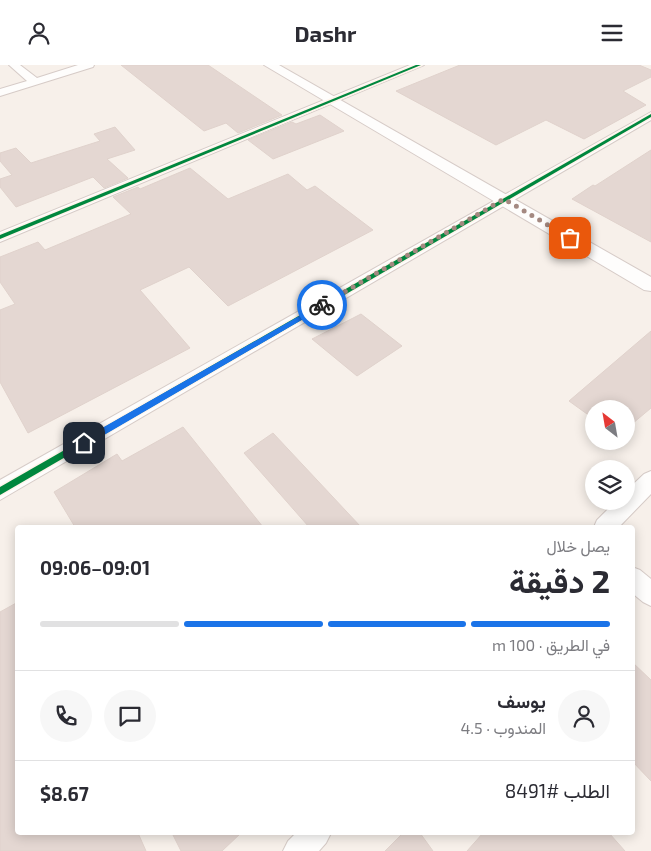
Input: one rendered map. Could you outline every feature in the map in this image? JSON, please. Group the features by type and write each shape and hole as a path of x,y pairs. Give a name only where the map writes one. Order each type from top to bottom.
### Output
{"street":[{"path":"14,65 35,82"},
{"path":"0,93 89,65"},
{"path":"270,65 651,285"},
{"path":"0,237 419,65"},
{"path":"0,491 651,115"},
{"path":"608,525 651,479"},
{"path":"635,581 651,594"},
{"path":"298,851 314,835"}],"building":[{"path":"121,65 208,65 282,115 238,133 226,123 204,131"},
{"path":"460,65 639,65 651,70 651,77 623,91 646,105 584,139 546,120 496,145 396,91"},
{"path":"320,115 344,131 273,159 248,140 292,122 296,124"},
{"path":"115,127 135,150 107,159 128,178 104,188 93,177 16,207 0,187 0,179 12,175 0,161 0,153 16,148 31,163 100,141 94,134"},
{"path":"651,150 651,242 572,199 593,185 595,186"},
{"path":"190,168 228,199 288,174 307,190 315,186 373,230 228,306 189,267 140,290 190,348 28,433 0,382 0,310 15,304 0,282 0,257 38,242 45,250 131,214 113,197 138,187 140,189"},
{"path":"361,314 402,346 357,376 312,339"},
{"path":"651,331 651,408 635,421 635,400 585,400 585,413 569,401"},
{"path":"183,427 261,525 74,525 54,492 117,454 122,461"},
{"path":"273,433 359,525 307,525 244,453"},
{"path":"15,604 15,835 139,835 146,851 0,851 0,612"},
{"path":"635,665 651,680 651,781 635,764"},
{"path":"173,835 239,835 222,851 181,851"},
{"path":"401,835 421,835 433,851 385,851"},
{"path":"481,835 611,835 625,851 467,851"}],"cycle path":[{"path":"0,237 419,65"},
{"path":"0,491 651,115"}],"way so far":[{"path":"322,305 504,199 570,238"}],"route":[{"path":"84,443 322,305"}]}
